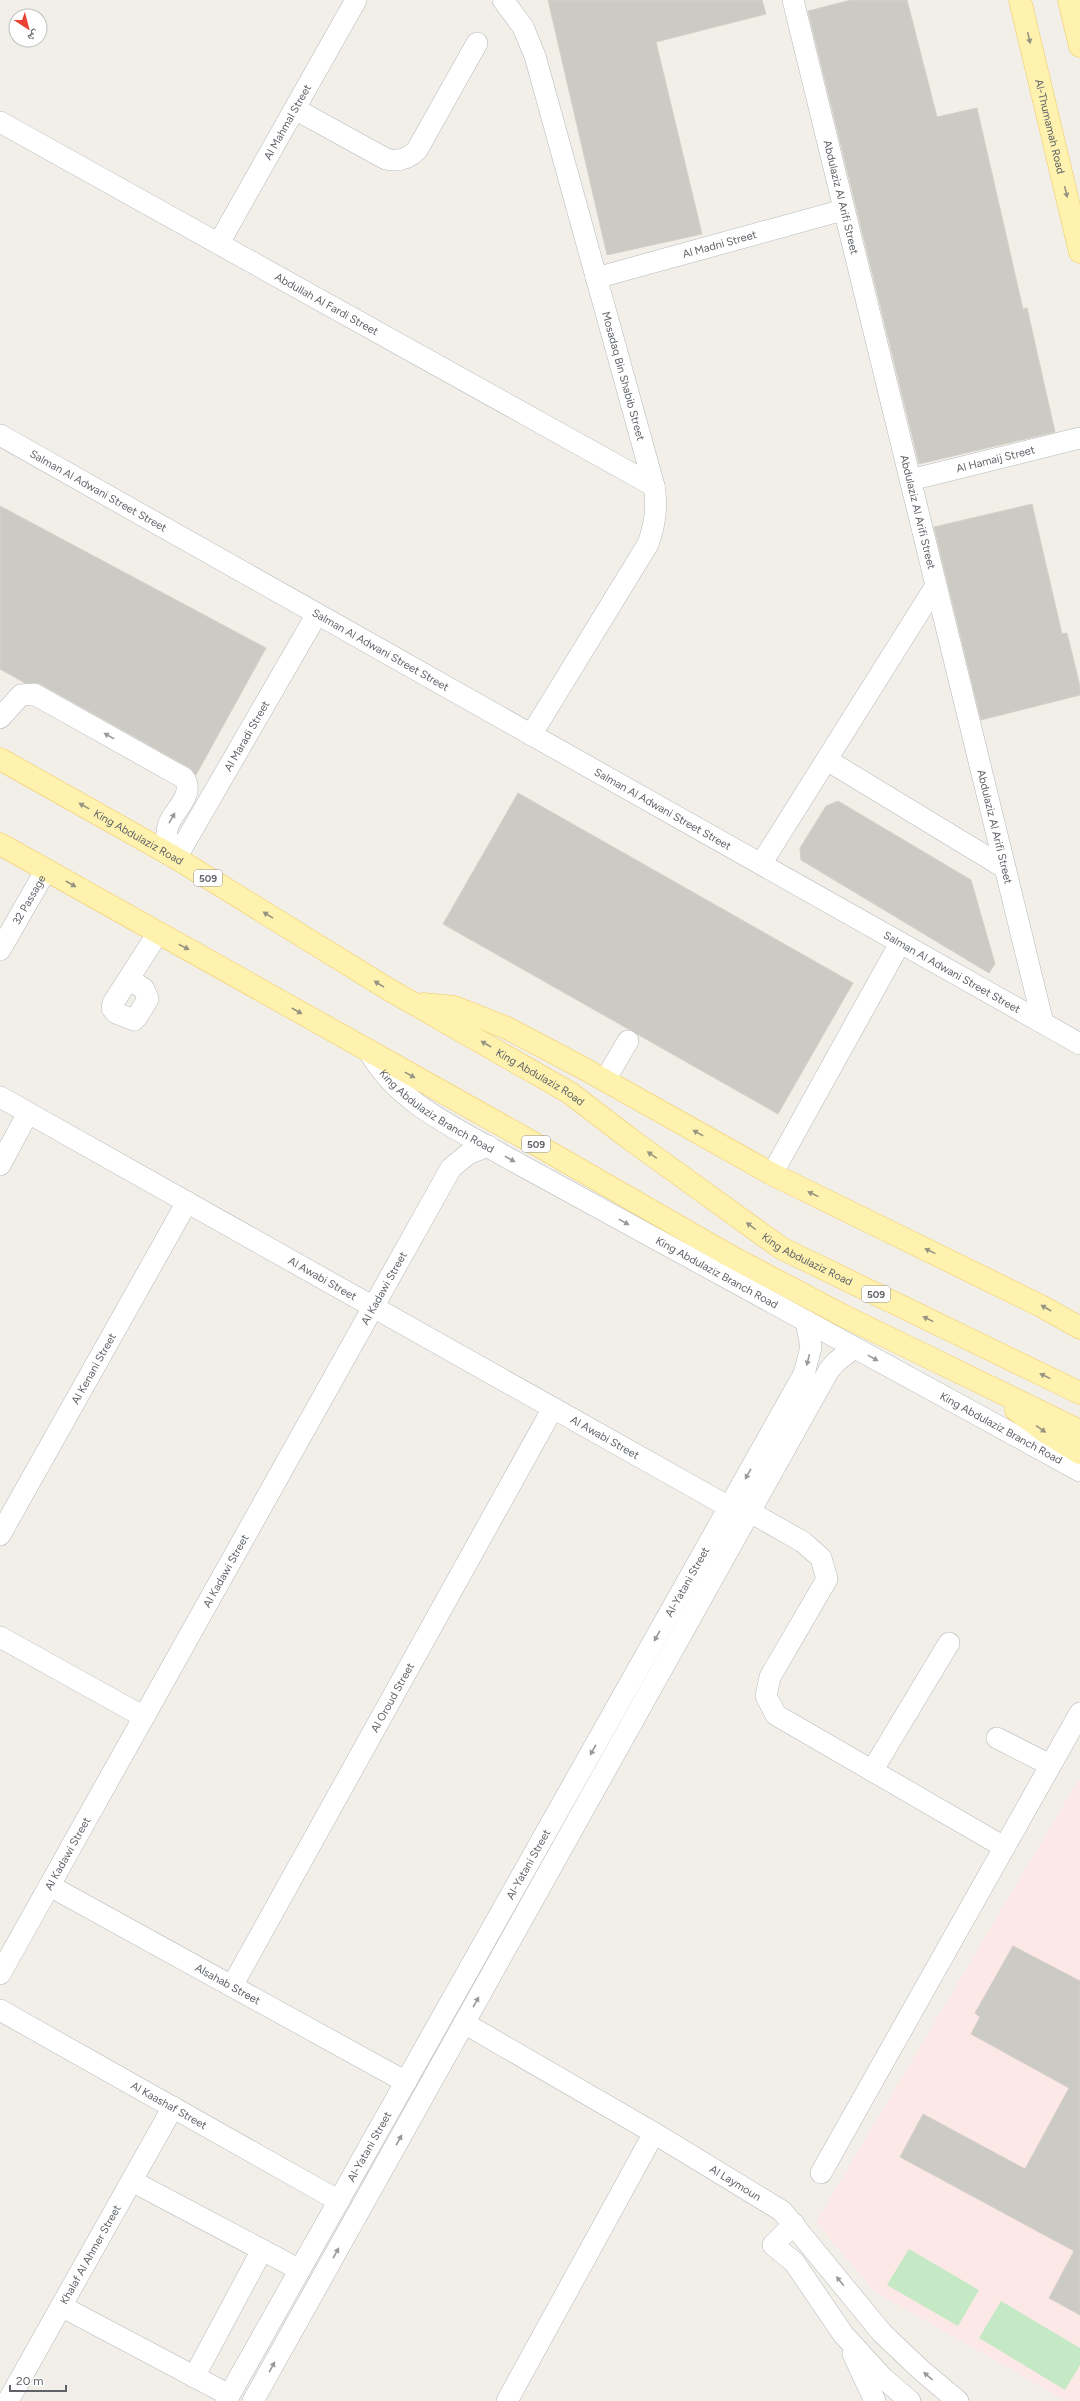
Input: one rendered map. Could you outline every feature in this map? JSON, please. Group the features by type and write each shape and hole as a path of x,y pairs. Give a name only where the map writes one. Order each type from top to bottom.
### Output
{"main road":[{"name":"Al-Thumamah Road","path":"1020,0 1080,252"},
{"path":"1069,0 1080,46"},
{"name":"King Abdulaziz Road","path":"0,759 173,856 413,1003 570,1093 630,1139 781,1248 1080,1393"},
{"name":"509","path":"0,844 370,1053 530,1141 730,1256 842,1315 1080,1431"},
{"path":"413,1003 454,1008 507,1028 605,1080 772,1174 1041,1306 1080,1328"},
{"path":"990,1386 1025,1417 1080,1453"}],"street":[{"name":"Al Mahmal Street","path":"218,243 356,0"},
{"name":"Mosadaq Bin Shabib Street","path":"503,0 515,14 530,41 654,486 655,521 648,544 531,735"},
{"name":"Abdulaziz Al Arifi Street","path":"792,0 1043,1023"},
{"path":"295,108 386,159 400,160 406,158 417,150 477,43"},
{"name":"Abdullah Al Fardi Street","path":"0,122 654,486"},
{"name":"Al Madni Street","path":"596,278 844,210"},
{"name":"Salman Al Adwani Street Street","path":"0,435 1080,1044"},
{"name":"Al Hamaij Street","path":"910,480 1080,438"},
{"path":"761,864 935,586"},
{"name":"Al Maradi Street","path":"173,856 317,614"},
{"path":"0,718 17,698 26,694 34,694 184,778 188,786 187,794 167,831 166,839 173,856"},
{"path":"827,760 1005,868"},
{"name":"32 Passage","path":"0,950 46,870"},
{"path":"128,979 158,933"},
{"path":"772,1174 900,943"},
{"path":"605,1080 628,1041"},
{"name":"King Abdulaziz Branch Road","path":"370,1053 378,1068 401,1093 488,1146 1080,1471"},
{"name":"Al Awabi Street","path":"0,1097 729,1507"},
{"path":"0,1166 28,1113"},
{"name":"Al Kadawi Street","path":"451,1124 454,1146 451,1168"},
{"name":"Al Kadawi Street","path":"0,1974 451,1168 468,1154 488,1146"},
{"name":"Al Kenani Street","path":"0,1535 186,1202"},
{"name":"Al-Yatani Street","path":"228,2398 804,1374 811,1347 806,1321"},
{"name":"Al-Yatani Street","path":"253,2401 829,1370 836,1362 854,1348"},
{"name":"Al Oroud Street","path":"232,1986 553,1408"},
{"path":"750,1512 803,1542 821,1558 827,1579 770,1677 766,1696 776,1715 1004,1847"},
{"path":"0,1637 144,1717"},
{"path":"872,1771 949,1643"},
{"path":"821,2173 1080,1713"},
{"path":"997,1738 1050,1765"},
{"name":"Alsahab Street","path":"50,1886 406,2082"},
{"name":"Al Kaashaf Street","path":"0,2010 339,2201"},
{"name":"Al Laymoun","path":"464,2023 654,2132 782,2211 882,2333 921,2370 958,2401"},
{"name":"Khalaf Al Ahmer Street","path":"8,2401 173,2108"},
{"path":"507,2401 654,2132"},
{"path":"132,2181 300,2270"},
{"path":"794,2224 773,2245 794,2262 843,2334 883,2378 910,2401"},
{"path":"194,2377 262,2250"},
{"path":"61,2306 194,2377 228,2398"},
{"path":"843,2334 875,2401"}],"shaded area":[{"path":"1080,1777 1080,2401 1066,2401 875,2292 816,2222"}],"green space":[{"path":"909,2249 979,2290 958,2326 887,2285"},
{"path":"1001,2301 1080,2348 1080,2365 1065,2390 979,2338"}],"building":[{"path":"548,0 762,0 766,14 656,42 702,234 607,255"},
{"path":"851,0 907,0 937,117 977,108 1023,309 1027,308 1055,432 919,464 808,11"},
{"path":"1032,504 1062,634 1067,633 1080,686 1080,695 981,720 934,527"},
{"path":"0,506 266,648 196,775 190,768 40,684 25,683 0,669"},
{"path":"518,793 853,983 778,1114 443,924"},
{"path":"838,801 971,880 995,964 989,973 801,860 800,848 826,806"},
{"path":"1013,1946 1080,1981 1080,2315 1049,2298 1074,2251 900,2157 923,2114 1025,2169 1069,2088 971,2034 980,2017 975,2013"}]}
